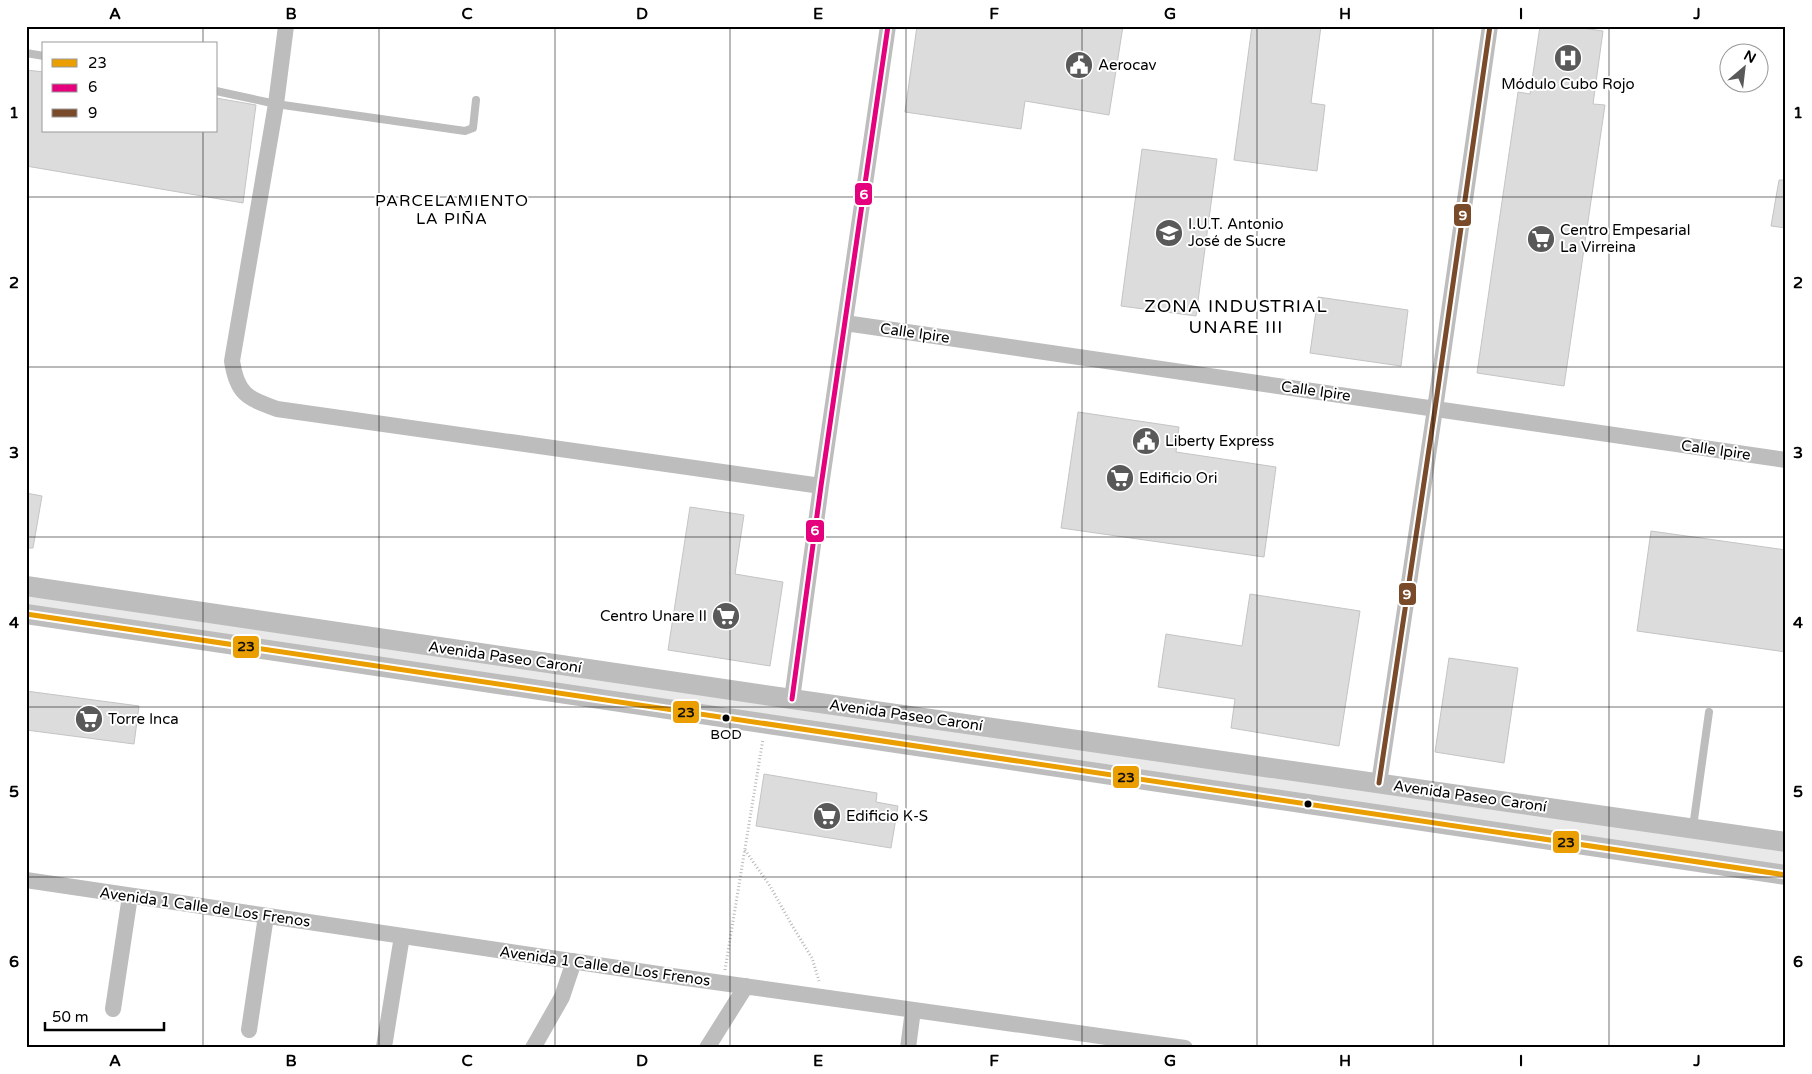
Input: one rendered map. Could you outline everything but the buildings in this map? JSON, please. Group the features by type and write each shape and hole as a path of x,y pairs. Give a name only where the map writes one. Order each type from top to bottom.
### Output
{"street":[{"path":"286,26 276,104 232,361 234,377 242,392 258,402 276,409 821,486"},
{"path":"792,699 888,26"},
{"path":"1379,783 1490,26"},
{"name":"Calle Ipire","path":"845,323 1786,460"},
{"name":"Avenida Paseo Caroní","path":"26,586 792,699 1786,842"},
{"name":"Avenida Paseo Caroní","path":"26,614 1786,875"},
{"name":"Avenida 1 Calle de Los Frenos","path":"26,880 723,983 1185,1048"},
{"path":"113,1009 130,896"},
{"path":"249,1030 266,916"},
{"path":"384,1047 402,936"},
{"path":"533,1048 562,997 574,961"},
{"path":"707,1048 746,986"},
{"path":"908,1048 913,1010"}],"lane":[{"path":"26,53 42,56"},
{"path":"218,92 276,104 465,130 472,128 476,100"},
{"path":"1693,829 1709,712"}],"path":[{"path":"723,983 766,724"},
{"path":"745,850 770,886 812,958 818,975 822,997"}],"shaded area":[{"path":"26,586 1786,842 1786,875 26,614"}],"transit line":[{"name":"6","path":"792,699 888,26"},
{"name":"9","path":"1379,783 1490,26"},
{"name":"23","path":"26,614 1786,875"}],"place":[{"name":"Módulo Cubo Rojo","path":"1568,58"},
{"name":"Aerocav","path":"1079,65"},
{"name":"I.U.T. Antonio José de Sucre","path":"1169,233"},
{"name":"Centro Empesarial La Virreina","path":"1541,239"},
{"name":"Liberty Express","path":"1146,441"},
{"name":"Edificio Ori","path":"1120,478"},
{"name":"Centro Unare II","path":"726,616"},
{"name":"BOD","path":"726,718"},
{"name":"Torre Inca","path":"89,719"},
{"name":"Edificio K-S","path":"827,816"}],"district":[{"name":"PARCELAMIENTO LA PIÑA","path":"452,209"},
{"name":"ZONA INDUSTRIAL UNARE III","path":"1236,316"}]}
